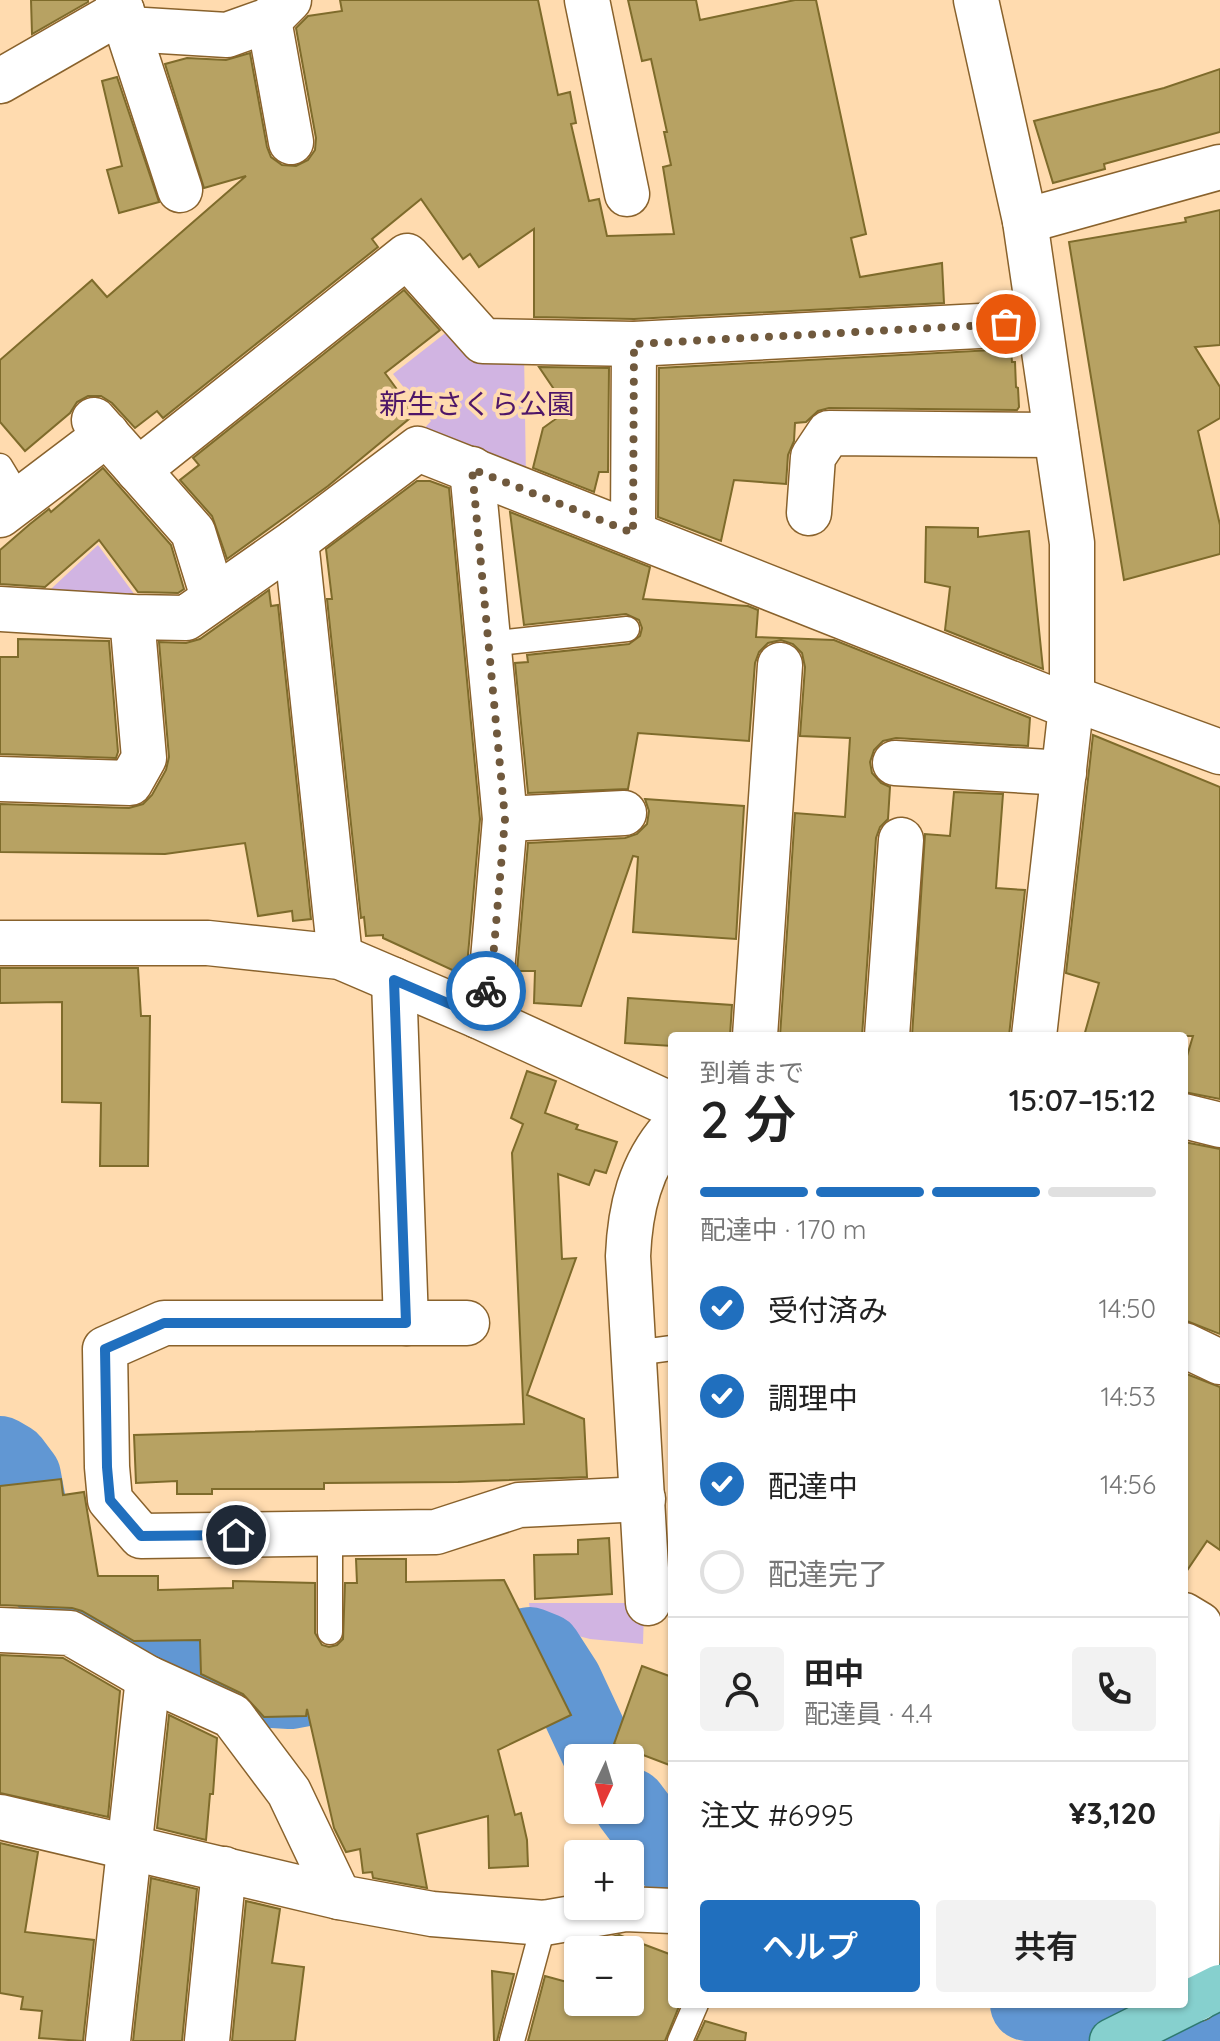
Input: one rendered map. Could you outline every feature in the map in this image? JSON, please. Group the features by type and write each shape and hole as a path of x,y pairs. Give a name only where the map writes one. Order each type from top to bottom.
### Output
{"main road":[{"path":"1188,1999 1208,1993"},
{"path":"1112,2041 1143,2013"}],"street":[{"path":"587,0 626,103 627,194"},
{"path":"976,0 1025,221 1037,323 1072,543 1072,702 1034,1032"},
{"path":"0,81 123,13 227,35 279,10 291,142"},
{"path":"123,13 180,190"},
{"path":"1025,221 1220,167"},
{"path":"138,470 407,256 483,341 634,344 1037,323"},
{"path":"633,533 634,344"},
{"path":"7,493 101,427 193,532 213,597"},
{"path":"809,513 813,457 829,433 1056,435"},
{"path":"0,609 186,618 296,541 418,449 1072,702 1220,752"},
{"path":"472,469 505,819 492,971 478,1016"},
{"path":"296,541 340,957"},
{"path":"0,779 130,783 144,758 132,617"},
{"path":"755,1032 780,665"},
{"path":"895,763 1064,773"},
{"path":"505,819 624,813"},
{"path":"887,1032 901,840"},
{"path":"0,943 208,943 340,957 668,1103"},
{"path":"394,980 406,1323"},
{"path":"1188,1117 1220,1125"},
{"path":"648,1603 643,1499 654,1350 628,1256 629,1224 636,1192 648,1163 668,1135"},
{"path":"467,1323 164,1323 105,1349 110,1500 141,1536 436,1532 519,1505 643,1499"},
{"path":"1188,1347 1220,1362"},
{"path":"1188,1617 1199,1624 1192,1707 1208,1993"},
{"path":"0,1630 70,1633 148,1678 232,1716 289,1792 339,1897"},
{"path":"108,2041 148,1678"},
{"path":"0,1817 339,1897 432,1914 544,1923 625,1909 668,1911"},
{"path":"207,2041 224,1869"}],"lane":[{"path":"488,644 627,629"},
{"path":"330,1533 330,1632"},
{"path":"512,2041 544,1923"},
{"path":"680,2041 694,2008"}],"green space":[{"name":"新生さくら公園","path":"448,331 524,352 526,478 421,432 431,421 393,374"},
{"path":"98,545 143,606 36,603"},
{"path":"529,1603 626,1603 628,1612 644,1611 643,1644 590,1639 532,1624"}],"building":[{"path":"31,0 88,0 88,2 32,34"},
{"path":"340,0 538,0 558,95 570,92 576,123 571,124 589,201 599,199 607,236 674,234 663,167 671,165 664,132 667,132 651,59 642,61 628,0 696,0 700,20 795,0 816,0 866,234 851,238 860,277 942,263 944,303 634,319 534,317 534,229 479,267 470,254 463,259 421,199 372,239 378,247 163,418 157,411 135,428 112,403 101,396 88,396 77,402 70,413 25,451 0,422 0,360 92,280 107,297 246,176 204,188 165,64 187,58 226,60 250,53 271,157 282,165 296,166 308,160 315,150 316,138 296,28 308,16 342,11"},
{"path":"1220,69 1220,132 1104,164 1105,169 1053,183 1034,121 1164,88"},
{"path":"117,77 159,202 119,213 107,170 122,166 102,81"},
{"path":"1220,210 1220,345 1195,347 1220,387 1220,418 1198,431 1220,525 1220,554 1124,580 1069,242 1186,222 1185,218"},
{"path":"404,290 440,330 385,373 415,414 328,486 227,559 212,516 180,480 199,465 193,458"},
{"path":"1011,349 1018,388 1017,410 829,408 818,411 806,422 795,423 786,484 734,480 721,541 658,517 659,368"},
{"path":"539,367 609,368 608,472 599,472 594,492 533,468 543,428 568,410"},
{"path":"103,468 171,545 184,589 178,593 138,592 99,540 45,587 0,584 0,550"},
{"path":"417,481 430,481 449,488 480,819 467,966 463,975 383,938 383,935 366,936 364,917 361,918 327,599 332,599 326,549"},
{"path":"510,512 650,567 643,599 748,606 758,610 756,637 834,640 1030,718 1028,746 896,738 883,741 874,750 870,762 872,773 890,787 888,819 880,827 876,838 862,1032 780,1032 795,813 845,817 850,738 800,736 805,667 802,653 793,644 781,640 768,643 759,652 755,663 749,741 638,733 628,789 528,793 515,663 528,662 527,655 629,644 640,636 642,628 639,620 626,614 524,625"},
{"path":"926,527 978,528 978,537 1029,531 1043,669 945,630 950,587 925,582"},
{"path":"269,590 271,606 278,605 311,919 293,921 292,911 258,916 245,843 165,854 0,852 0,804 129,808 143,804 152,795 166,770 169,757 159,642 186,643 200,639"},
{"path":"18,639 109,641 116,758 0,754 0,657 18,657"},
{"path":"1093,735 1220,787 1220,1099 1188,1093 1188,1053 1193,1036 1188,1036 1188,1032 1085,1032 1099,983 1066,973"},
{"path":"954,792 1003,794 996,888 1025,890 1009,1032 912,1032 925,834 950,836"},
{"path":"645,799 744,806 736,939 633,932 638,857 633,856 581,1006 534,1003 535,971 517,971 528,843 625,838 637,834 647,824 649,811"},
{"path":"0,968 138,968 141,1016 150,1016 148,1166 100,1166 101,1103 62,1102 62,1002 0,1003"},
{"path":"628,998 732,1005 730,1032 668,1032 668,1046 625,1043"},
{"path":"527,1071 556,1081 545,1113 578,1125 576,1129 617,1142 606,1173 595,1170 589,1185 558,1174 562,1259 576,1258 527,1395 584,1419 587,1477 324,1483 324,1489 212,1489 212,1494 177,1494 177,1481 136,1483 134,1435 524,1424 512,1153 523,1124 511,1118"},
{"path":"1188,1143 1220,1149 1220,1334 1188,1322"},
{"path":"1188,1375 1220,1387 1220,1550 1207,1541 1188,1569"},
{"path":"61,1479 63,1495 84,1492 98,1576 158,1576 158,1590 233,1588 233,1581 315,1583 315,1633 322,1645 329,1647 343,1639 345,1583 357,1583 356,1559 406,1559 406,1582 504,1580 571,1715 498,1750 515,1815 521,1813 527,1840 528,1866 489,1868 488,1816 417,1834 427,1888 373,1878 372,1872 363,1873 360,1849 346,1852 334,1828 307,1709 306,1716 264,1717 243,1694 201,1674 200,1640 134,1641 72,1608 0,1605 0,1486"},
{"path":"609,1538 612,1594 535,1599 534,1555 578,1554 578,1540"},
{"path":"0,1655 63,1658 120,1691 108,1817 0,1793"},
{"path":"642,1666 668,1676 668,1764 644,1755 644,1744 614,1744"},
{"path":"169,1715 217,1738 206,1840 157,1828"},
{"path":"0,1843 38,1852 25,1932 94,1940 83,2041 39,2038 42,2011 21,2009 23,1997 0,1993"},
{"path":"151,1878 197,1889 182,2041 133,2041"},
{"path":"246,1901 280,1909 272,1963 304,1967 295,2041 232,2041"},
{"path":"644,1944 668,1953 668,2008 678,2008 665,2041 528,2041 545,1976 564,1981 564,2016 644,2016"},
{"path":"492,1971 514,1974 497,2041 494,2041"},
{"path":"705,2021 746,2033 745,2041 696,2041"}],"waterway":[{"path":"0,1453 12,1460 24,1476 43,1578 68,1614 224,1688 290,1692 333,1684"},
{"path":"439,1662 530,1644 545,1650 565,1681 594,1744"},
{"path":"644,1824 668,1856"},
{"path":"1098,2008 1152,2011 1218,2041"}],"way so far":[{"path":"486,991 492,971 505,819 472,469 633,533 634,344 1006,324"}],"route":[{"path":"236,1535 141,1536 110,1500 105,1349 164,1323 406,1323 394,980 478,1016 486,991"}]}
